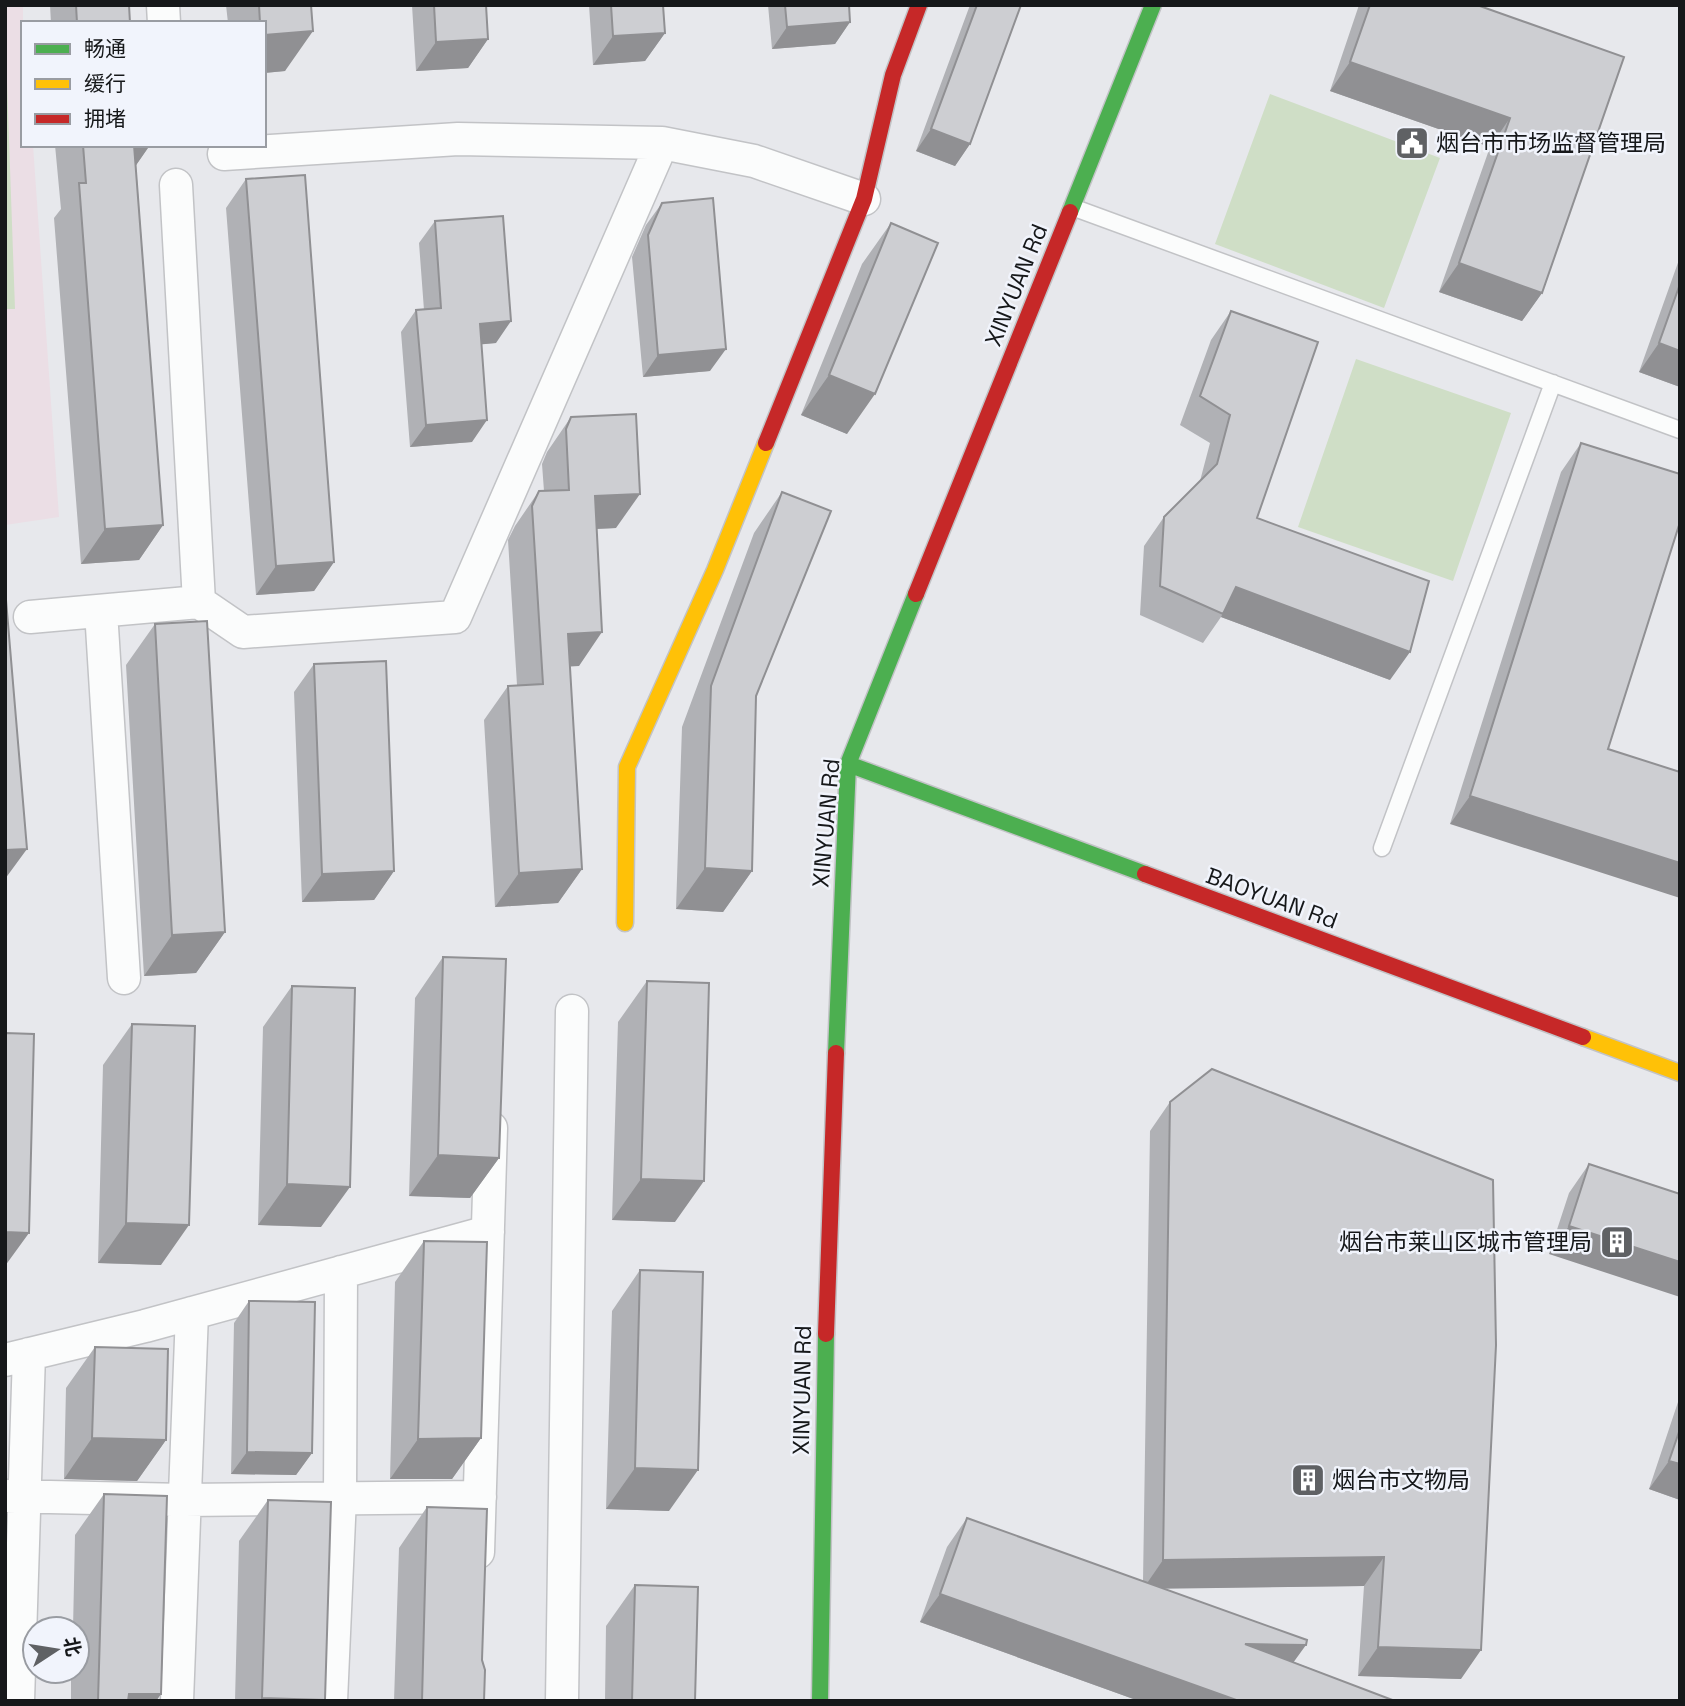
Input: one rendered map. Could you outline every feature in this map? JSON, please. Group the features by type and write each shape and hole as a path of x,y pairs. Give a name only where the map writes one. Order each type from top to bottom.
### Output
{"street":[{"path":"625,923 627,767 715,570 864,199 893,75 919,5"},
{"name":"XINYUAN Rd","path":"820,1701 828,1239 848,764 1153,5"},
{"path":"224,153 458,139 662,143 754,161 864,199"},
{"path":"30,617 199,602 243,632 455,617 662,143"},
{"path":"176,185 199,602"},
{"path":"101,611 124,978"},
{"name":"BAOYUAN Rd","path":"848,764 1680,1073"},
{"path":"562,1701 572,1011"},
{"path":"477,1578 492,1101"},
{"path":"18,1701 15,1497 17,1357 192,1313 488,1232"},
{"path":"331,1701 340,1497 341,1272"},
{"path":"177,1701 192,1313"},
{"path":"15,1497 184,1500 480,1497"}],"lane":[{"path":"1072,207 1680,430"},
{"path":"1382,848 1553,383"}],"shaded area":[{"path":"5,5 23,5 21,147 33,147 59,517 5,525"}],"green space":[{"path":"5,26 15,309 5,309"},
{"path":"1270,94 1440,158 1384,308 1215,244"},
{"path":"1356,359 1511,413 1453,581 1298,527"}],"building":[{"path":"76,5 129,5 130,21 77,21"},
{"path":"259,5 311,5 313,31 266,35 266,21 260,21"},
{"path":"434,5 486,5 488,39 436,42"},
{"path":"611,5 663,5 665,33 613,36"},
{"path":"785,5 849,5 850,22 787,27"},
{"path":"977,5 1021,5 970,144 931,129"},
{"path":"1370,5 1477,5 1624,57 1542,293 1459,263 1510,118 1350,62"},
{"path":"83,147 134,147 163,525 105,529 79,183 86,183"},
{"path":"305,175 334,562 276,566 246,179"},
{"path":"713,198 726,349 658,355 648,235 662,203"},
{"path":"503,216 511,321 480,324 487,420 426,425 416,310 441,308 435,221"},
{"path":"891,223 938,243 875,394 829,375"},
{"path":"1680,284 1680,351 1659,343"},
{"path":"1231,311 1318,342 1257,518 1429,581 1410,652 1236,587 1223,614 1160,586 1164,517 1217,464 1230,415 1200,396"},
{"path":"636,414 640,494 595,496 602,632 568,634 582,869 519,873 508,686 543,684 532,506 539,491 569,490 566,429 571,417"},
{"path":"1581,443 1680,474 1680,522 1608,749 1680,772 1680,863 1470,796"},
{"path":"782,492 831,511 756,696 752,871 705,868 711,686"},
{"path":"5,588 27,849 5,850"},
{"path":"207,621 225,932 172,935 155,624"},
{"path":"386,661 394,871 322,874 314,664"},
{"path":"443,957 506,959 499,1158 438,1155"},
{"path":"647,981 709,983 704,1181 641,1179"},
{"path":"292,986 355,988 350,1187 287,1184"},
{"path":"132,1024 195,1026 189,1225 126,1223"},
{"path":"5,1033 34,1034 29,1233 5,1232"},
{"name":"烟台市文物局","path":"1212,1069 1493,1180 1496,1345 1481,1650 1378,1647 1384,1557 1163,1560 1170,1102"},
{"path":"1589,1164 1680,1194 1680,1262 1569,1226"},
{"path":"424,1241 487,1242 481,1438 418,1439"},
{"path":"640,1270 703,1272 698,1470 635,1468"},
{"path":"249,1301 315,1302 312,1453 247,1452"},
{"path":"95,1347 168,1349 166,1440 92,1438"},
{"path":"1680,1429 1680,1464 1669,1461"},
{"path":"104,1494 167,1496 161,1694 129,1694 128,1701 98,1701"},
{"path":"268,1500 331,1502 325,1700 262,1698"},
{"path":"427,1507 487,1509 482,1660 485,1670 484,1701 422,1701"},
{"path":"967,1518 1307,1640 1306,1645 1245,1644 1395,1701 1239,1701 940,1594"},
{"path":"635,1585 698,1587 695,1701 632,1701"}],"traffic: fast":[{"path":"1070,212 1153,5"},
{"path":"836,1053 848,764 916,594"},
{"path":"848,764 1145,874"},
{"path":"820,1701 826,1334"}],"traffic: slow":[{"path":"625,923 627,767 715,570 766,443"},
{"path":"1583,1037 1680,1073"}],"traffic: jam":[{"path":"766,443 864,199 893,75 919,5"},
{"path":"916,594 1070,212"},
{"path":"1145,874 1583,1037"},
{"path":"826,1334 836,1053"}],"place":[{"name":"烟台市市场监督管理局","path":"1412,143"},
{"name":"烟台市莱山区城市管理局","path":"1617,1242"},
{"name":"烟台市文物局","path":"1308,1480"}]}
